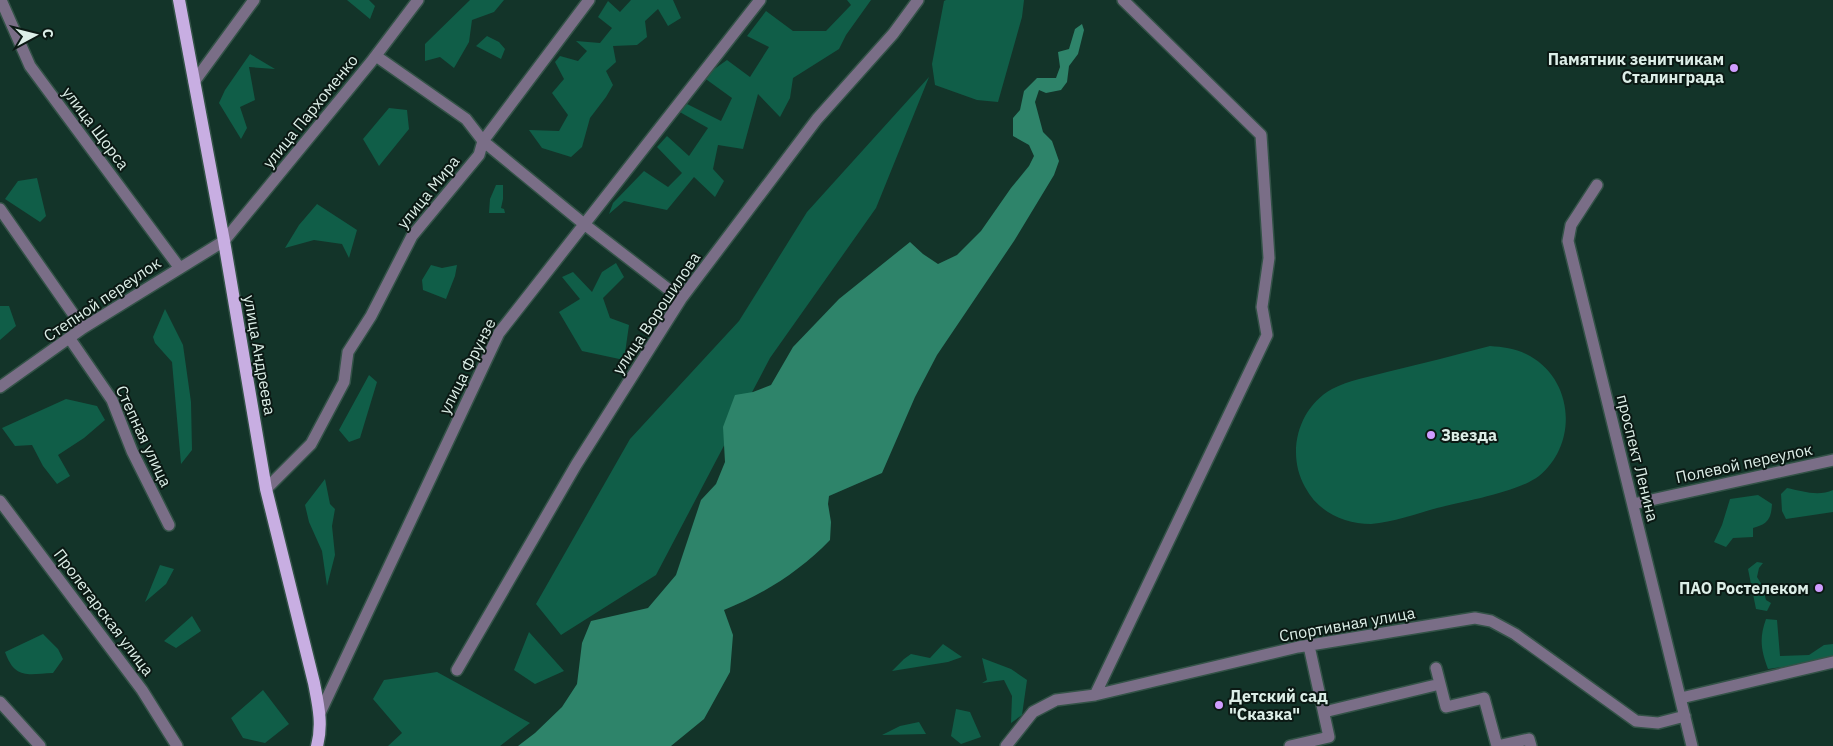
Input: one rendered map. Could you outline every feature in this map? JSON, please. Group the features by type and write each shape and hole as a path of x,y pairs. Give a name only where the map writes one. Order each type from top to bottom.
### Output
{"main road":[{"name":"улица Андреева","path":"179,0 224,241 266,489 320,713 321,732 317,746"}],"street":[{"name":"улица Щорса","path":"1,0 30,66 179,267"},
{"path":"194,82 254,0"},
{"name":"улица Пархоменко","path":"224,241 376,56 418,0"},
{"name":"улица Мира","path":"266,489 311,444 344,382 348,352 370,316 412,236 479,155 483,141 588,0"},
{"name":"улица Фрунзе","path":"320,713 499,333 760,0"},
{"name":"улица Ворошилова","path":"457,670 576,465 681,299 816,119 893,34 918,0"},
{"path":"1095,695 1267,335 1262,307 1270,258 1261,135 1123,0"},
{"path":"376,56 466,120 483,141 584,224 681,299"},
{"name":"проспект Ленина","path":"1597,185 1571,225 1568,241 1692,746"},
{"path":"0,209 83,328"},
{"name":"Степной переулок","path":"0,387 83,328 179,267 224,241"},
{"name":"Степная улица","path":"70,339 112,400 132,451 169,525"},
{"name":"Полевой переулок","path":"1633,504 1833,460"},
{"name":"Пролетарская улица","path":"0,501 142,690 177,746"},
{"name":"Спортивная улица","path":"1006,746 1033,712 1056,700 1095,695 1309,646 1475,618 1491,620 1515,634 1636,721 1658,723 1685,716"},
{"path":"1290,746 1329,737 1309,646"},
{"path":"1681,698 1833,662"},
{"path":"1436,668 1446,707 1484,698 1497,746 1529,739 1531,746"},
{"path":"1324,712 1440,684"},
{"path":"0,702 40,746"}],"shaded area":[{"path":"347,0 369,0 375,6 370,19"},
{"path":"470,0 504,0 494,12 472,20 469,42 454,68 440,57 425,61 425,44"},
{"path":"631,0 673,0 681,18 668,26 658,9 645,21 647,37 637,45 613,46 616,62 606,71 613,85 590,118 582,147 571,157 542,148 529,130 559,131 568,115 552,93 564,79 555,62 560,56 578,61 587,51 576,41 600,43 612,28 598,17 608,1 620,12"},
{"path":"847,0 871,0 846,35 839,49 793,78 790,98 780,117 758,94 743,149 718,145 713,169 724,181 715,197 694,177 667,210 624,201 609,214 613,203 644,171 668,187 682,173 657,147 667,136 689,156 708,128 678,111 685,103 721,121 732,98 703,77 727,60 750,77 769,47 747,36 766,11 793,31 826,31 851,5"},
{"path":"1024,0 1022,17 998,102 977,100 935,85 932,64 944,1"},
{"path":"1082,24 1084,30 1078,54 1069,66 1067,82 1061,90 1046,93 1039,90 1035,102 1043,132 1052,141 1059,161 1054,175 1014,241 937,355 915,397 882,473 829,496 830,540 806,562 781,581 753,597 724,610 733,635 730,672 704,719 671,746 518,746 535,733 562,707 577,684 582,643 591,621 648,608 676,575 701,500 716,484 725,462 723,427 735,395 753,392 771,385 793,347 839,299 910,242 938,264 957,255 981,231 1029,166 1034,156 1029,145 1013,136 1013,118 1020,110 1024,91 1037,78 1056,78 1060,67 1058,52 1069,49 1075,29"},
{"path":"487,36 499,42 505,49 501,59 476,46"},
{"path":"250,54 275,69 249,67 255,100 240,107 247,128 241,139 219,103 225,90"},
{"path":"929,77 876,208 770,358 656,575 561,635 536,604 630,439 739,321 807,212"},
{"path":"389,108 407,110 409,129 379,166 363,139"},
{"path":"37,178 46,216 40,222 5,199 18,181"},
{"path":"496,185 503,185 501,208 504,209 505,213 489,213 490,199"},
{"path":"317,204 357,230 349,258 342,244 314,240 285,248 299,225"},
{"path":"616,263 624,277 603,298 610,318 629,325 624,360 582,351 559,312 580,299 562,277 573,272 592,292 602,272"},
{"path":"431,265 442,268 457,265 446,299 423,290 422,280"},
{"path":"0,306 9,306 16,326 0,340"},
{"path":"165,309 183,345 191,402 192,450 181,464 172,362 155,343 153,337"},
{"name":"Звезда","path":"1490,346 1511,349 1530,356 1545,367 1555,381 1562,397 1566,413 1565,431 1552,463 1539,476 1530,482 1505,491 1396,520 1371,524 1351,522 1333,515 1324,510 1310,496 1299,474 1296,446 1304,419 1320,397 1332,389 1352,381"},
{"path":"369,375 377,382 360,438 349,442 339,430"},
{"path":"66,399 97,406 105,420 84,438 58,455 70,476 57,484 43,466 32,445 15,446 2,428"},
{"path":"325,479 330,504 335,509 332,526 335,555 327,586 322,551 309,522 305,505"},
{"path":"1787,488 1816,493 1833,490 1833,512 1786,519 1782,511 1781,494"},
{"path":"1758,495 1772,504 1772,509 1770,517 1765,523 1753,528 1753,537 1733,538 1726,547 1714,542 1722,525 1730,499"},
{"path":"1757,562 1763,563 1759,568 1757,577 1762,585 1766,600 1771,603 1767,611 1756,609 1748,569"},
{"path":"160,565 174,569 166,584 145,602"},
{"path":"192,616 201,631 176,648 164,641"},
{"path":"1766,619 1777,620 1780,656 1809,655 1824,645 1833,644 1833,658 1768,669 1762,644 1762,632"},
{"path":"529,632 564,671 535,684 514,670"},
{"path":"43,634 58,649 63,659 53,673 29,674 18,671 13,667 5,652"},
{"path":"943,644 962,657 948,662 892,671 911,654 930,658"},
{"path":"982,658 1011,669 1027,680 1022,715 1011,723 1012,696 1004,680 982,683 987,680"},
{"path":"437,672 530,723 500,746 388,746 402,733 373,699 384,680"},
{"path":"263,690 289,724 265,743 243,738 231,718"},
{"path":"956,709 970,712 981,737 961,744 951,736"},
{"path":"919,722 926,734 882,735 900,726"}],"place":[{"name":"Памятник зенитчикам Сталинграда","path":"1734,68"},
{"name":"Звезда","path":"1431,435"},
{"name":"ПАО Ростелеком","path":"1819,588"},
{"name":"Детский сад \"Сказка\"","path":"1219,705"}]}
